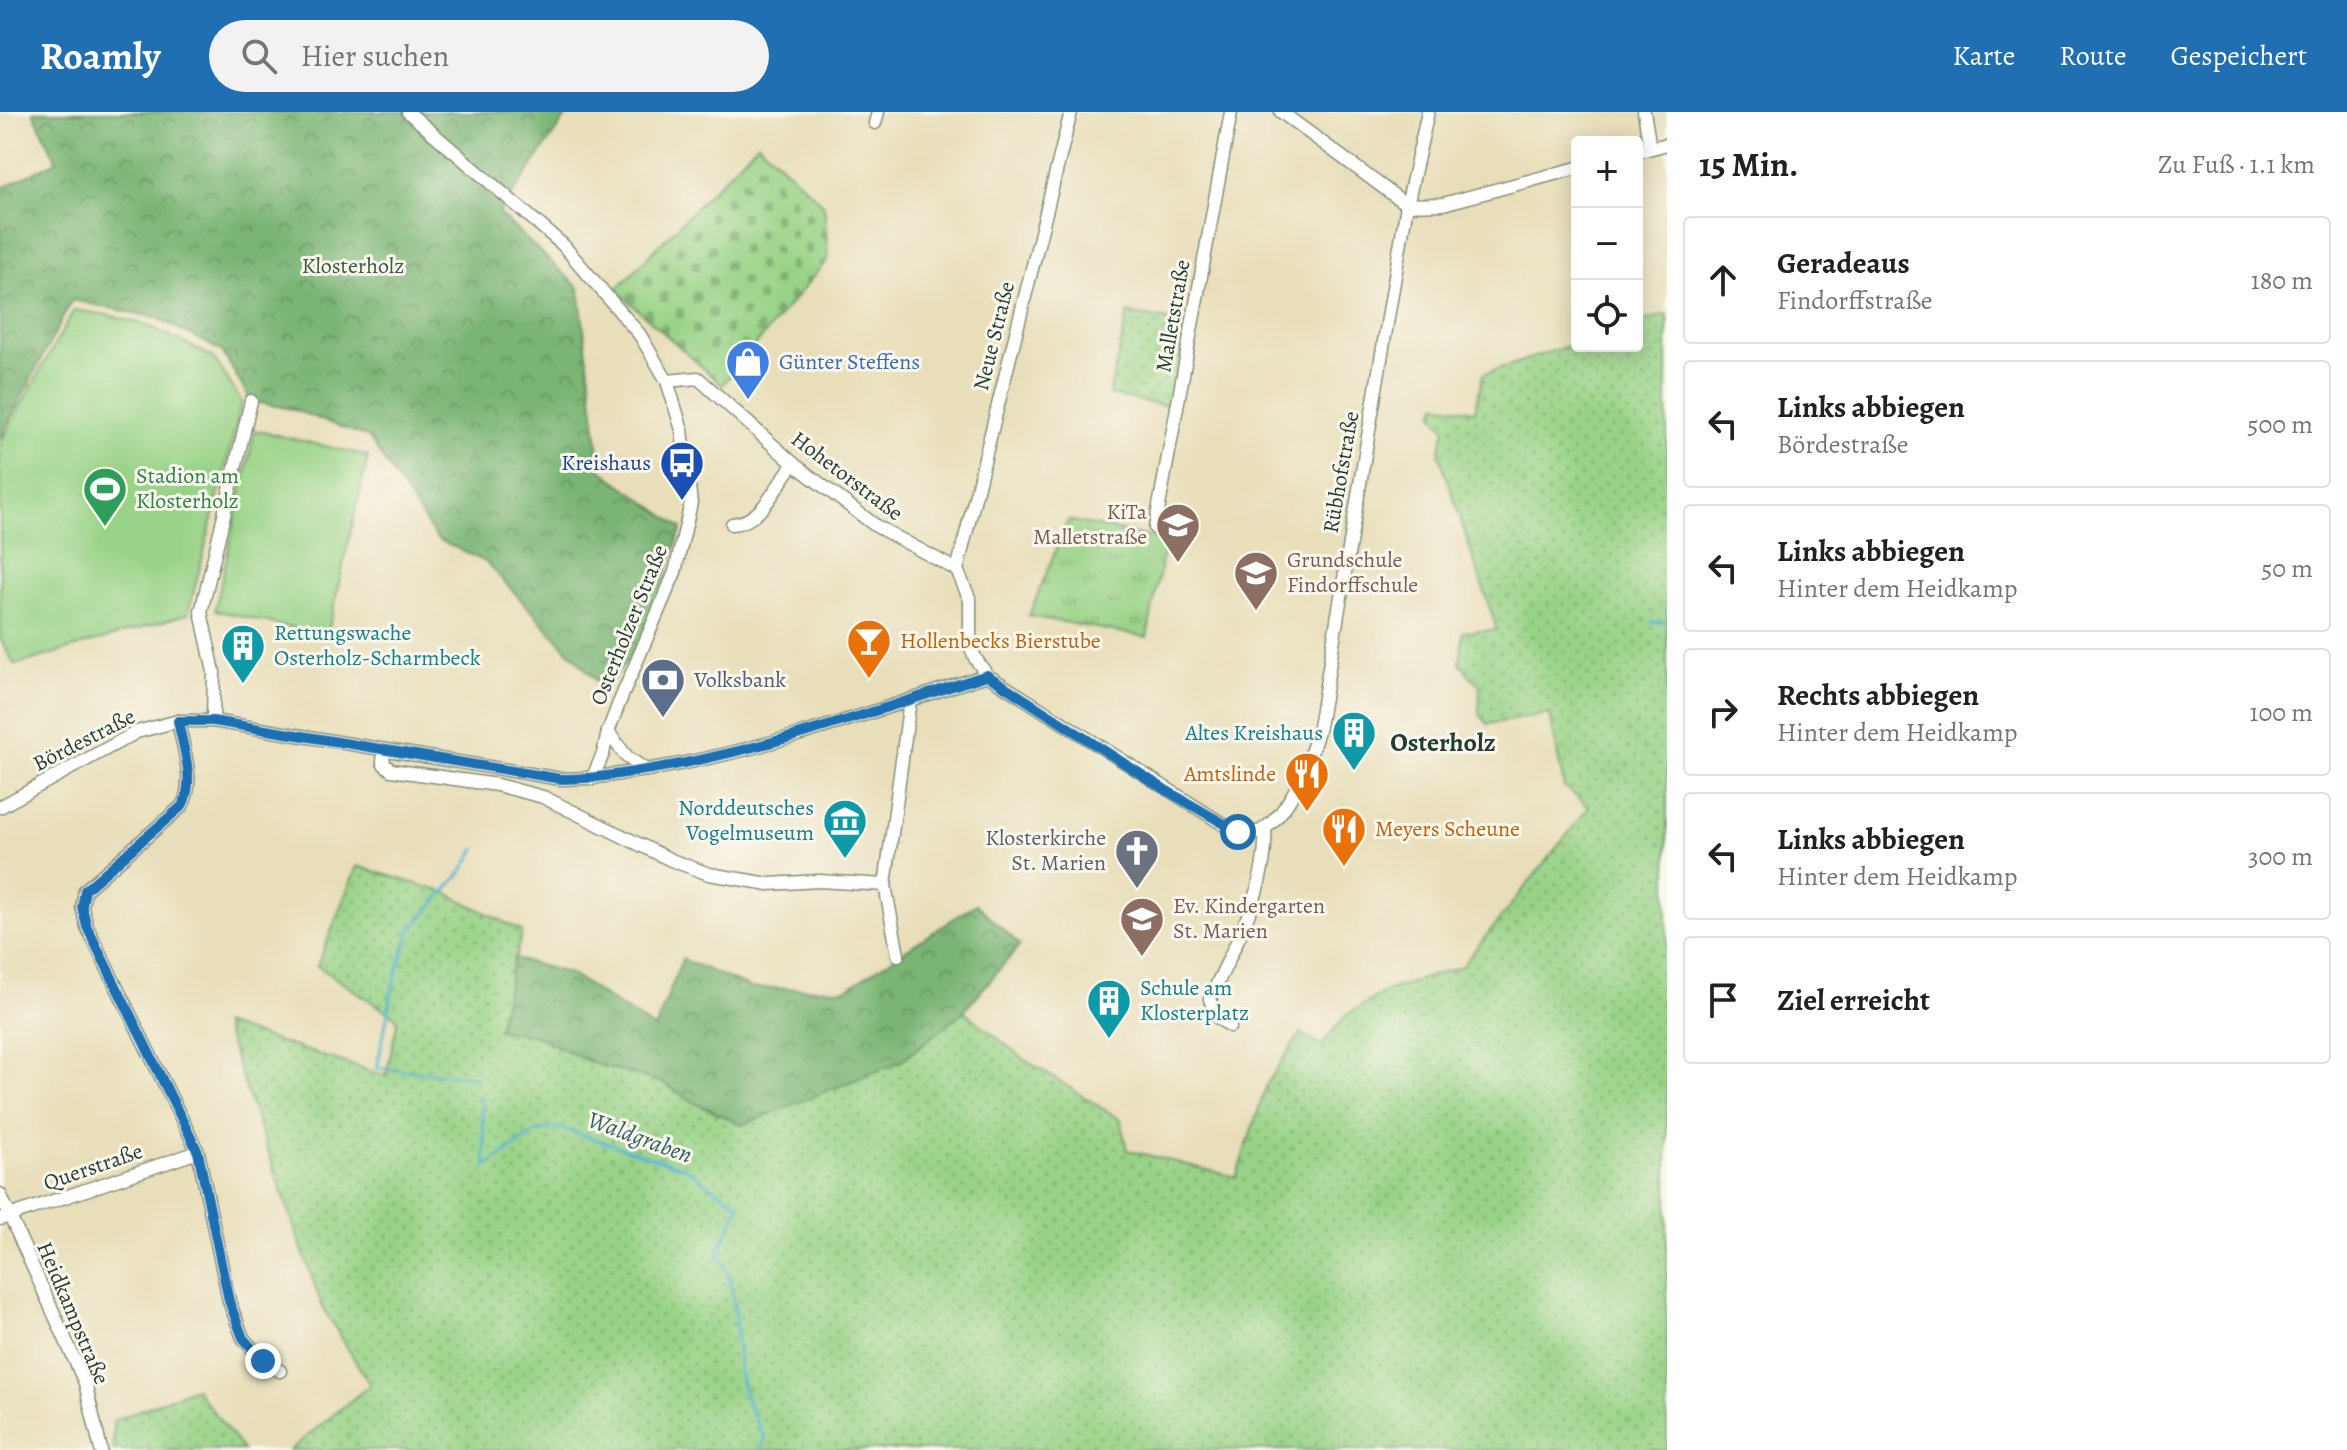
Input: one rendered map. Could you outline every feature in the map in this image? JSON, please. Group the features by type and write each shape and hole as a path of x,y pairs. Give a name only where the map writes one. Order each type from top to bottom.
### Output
{"street":[{"name":"Osterholzer Straße","path":"408,112 563,245 640,335 667,381 682,430 690,491 689,519 675,572 608,732 592,779"},
{"name":"Neue Straße","path":"957,570 1071,112"},
{"name":"Malletstraße","path":"1155,528 1231,112"},
{"path":"1281,112 1407,205 1443,204 1571,170"},
{"name":"Rübhofstraße","path":"1265,828 1281,810 1310,761 1319,727 1407,205 1428,112"},
{"path":"1644,112 1644,150 1667,144"},
{"name":"Hohetorstraße","path":"667,381 698,378 794,464 876,526 957,570"},
{"path":"213,721 214,672 201,612 251,401"},
{"path":"732,524 744,523 773,497 779,481 794,464"},
{"path":"957,570 970,600 970,645 987,675 1226,826 1249,834 1265,828 1267,848 1261,877 1210,999 1217,1017 1230,1026"},
{"name":"Bördestraße","path":"0,807 137,732 178,721 213,721 561,779 592,779 685,763 775,742 987,675"},
{"path":"898,955 885,885 910,700"},
{"path":"178,721 189,783 188,796 182,806 85,890 82,907 87,927 198,1152 217,1252 238,1326 249,1347 263,1361 280,1371"},
{"path":"608,732 627,757 646,770"},
{"path":"384,750 383,763 391,770 497,785 543,797 671,860 709,874 769,884 819,881 885,885"},
{"name":"Querstraße","path":"5,1217 198,1152"},
{"name":"Heidkampstraße","path":"0,1194 5,1217 85,1383 101,1450"}],"green space":[{"name":"Klosterholz","path":"33,112 569,112 499,214 579,288 601,470 682,528 643,641 604,689 486,562 437,539 368,437 292,409 251,401 222,351 158,318 72,300 0,438 0,189 57,161"},
{"path":"758,143 824,205 828,259 722,385 616,290"},
{"name":"Stadion am Klosterholz","path":"74,310 147,325 213,357 242,402 188,614 15,665 0,639 0,443"},
{"path":"1128,313 1187,323 1171,407 1109,395"},
{"path":"1667,314 1667,1450 290,1450 370,1385 322,1306 223,1024 386,1076 398,1019 317,966 357,866 447,893 522,931 498,1030 534,1035 593,1063 664,1083 697,1104 900,1062 964,1011 1024,1059 1121,1120 1127,1150 1236,1177 1267,1084 1301,1033 1321,1046 1346,1015 1388,990 1462,966 1589,807 1564,787 1550,714 1488,724 1479,714 1480,686 1460,664 1463,632 1497,630 1439,454 1445,429 1434,414 1437,404 1475,411 1483,374 1571,345 1571,352 1643,352 1643,321"},
{"path":"255,430 368,456 327,636 215,610"},
{"path":"1068,520 1166,540 1147,637 1029,616"},
{"path":"976,904 1020,945 964,1011 900,1062 742,1125 697,1104 663,1083 593,1063 535,1035 498,1030 514,958 570,974 655,1029 682,959 751,988 846,989"},
{"path":"195,1388 243,1450 113,1450 113,1421"}],"waterway":[{"path":"1652,622 1667,622"},
{"name":"Waldgraben","path":"476,849 462,872 410,931 394,982 377,1068 477,1077"},
{"name":"Waldgraben","path":"481,1097 486,1166 537,1131 557,1127 685,1168 740,1206 718,1252 733,1296 742,1383 765,1439 761,1450"}],"place":[{"name":"Günter Steffens","path":"748,401"},
{"name":"Kreishaus","path":"682,502"},
{"name":"Stadion am Klosterholz","path":"105,528"},
{"name":"KiTa Malletstraße","path":"1178,564"},
{"name":"Grundschule Findorffschule","path":"1256,612"},
{"name":"Hollenbecks Bierstube","path":"869,680"},
{"name":"Rettungswache Osterholz-Scharmbeck","path":"243,685"},
{"name":"Volksbank","path":"663,719"},
{"name":"Altes Kreishaus","path":"1354,772"},
{"name":"Amtslinde","path":"1307,813"},
{"name":"Norddeutsches Vogelmuseum","path":"845,860"},
{"name":"Meyers Scheune","path":"1344,868"},
{"name":"Klosterkirche St. Marien","path":"1137,890"},
{"name":"Ev. Kindergarten St. Marien","path":"1142,958"},
{"name":"Schule am Klosterplatz","path":"1109,1040"}],"district":[{"name":"Osterholz","path":"1443,742"}],"route":[{"path":"263,1361 243,1338 229,1301 198,1152 87,927 82,907 85,890 182,806 188,796 189,783 178,721 213,721 561,779 592,779 685,763 775,742 987,675 1164,789 1238,832"}]}
